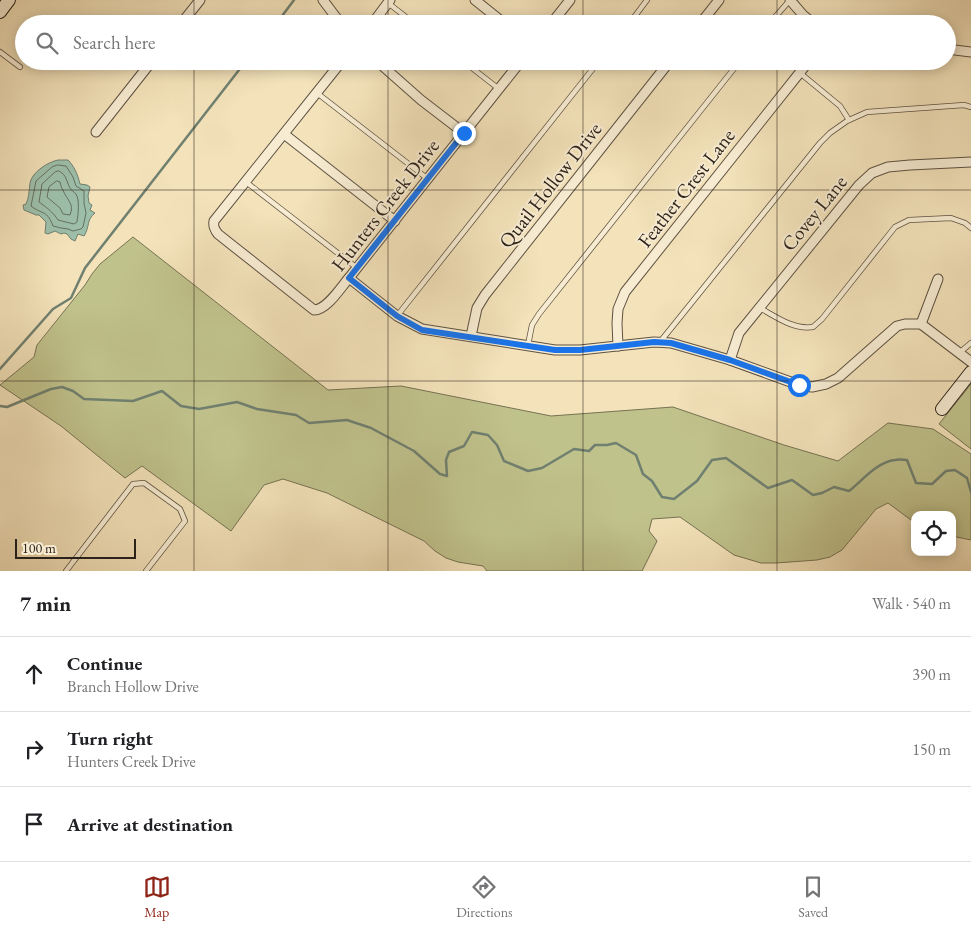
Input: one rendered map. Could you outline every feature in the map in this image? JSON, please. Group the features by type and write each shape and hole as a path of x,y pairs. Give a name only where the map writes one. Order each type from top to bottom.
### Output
{"street":[{"path":"0,12 9,0"},
{"path":"189,15 200,0"},
{"path":"323,0 334,15"},
{"path":"475,0 494,15"},
{"path":"558,15 570,0"},
{"path":"707,15 719,0"},
{"path":"790,0 803,15"},
{"path":"379,15 389,1"},
{"path":"956,50 971,52"},
{"path":"96,132 145,70"},
{"path":"246,182 335,70"},
{"path":"387,70 421,100 464,133"},
{"name":"Hunters Creek Drive","path":"246,182 214,221 214,229 307,305 314,310 319,310 326,306 349,278 515,70"},
{"name":"Quail Hollow Drive","path":"471,336 477,308 485,295 663,70"},
{"name":"Feather Crest Lane","path":"618,346 618,309 625,292 802,70"},
{"path":"284,134 395,221"},
{"name":"Covey Lane","path":"730,360 740,333 859,185 872,173 888,167 971,162"},
{"path":"349,278 397,316 422,330 555,350 580,350 671,343 730,360 799,385 812,387 826,384 838,378 897,326 905,324 921,324 971,362"},
{"path":"921,324 938,280"},
{"path":"942,409 971,372"}],"lane":[{"path":"636,15 647,0"},
{"path":"777,15 790,0"},
{"path":"389,1 405,15"},
{"path":"0,52 15,63"},
{"path":"475,70 499,89"},
{"path":"397,316 592,70"},
{"path":"528,345 532,325 538,314 733,70"},
{"path":"800,73 840,106 849,120"},
{"path":"317,92 428,179"},
{"path":"660,343 830,133 849,120 867,112 971,107"},
{"path":"246,182 357,268"},
{"path":"760,308 798,327 814,326 822,320 895,227 909,220 951,218 965,223 971,228"},
{"path":"959,353 971,343"},
{"path":"66,571 133,484 144,482 180,509 184,521 146,571"}],"green space":[{"path":"133,237 328,390 401,386 551,416 673,407 784,445 838,461 888,423 933,429 971,454 971,540 956,537 956,511 911,511 911,520 888,503 876,509 842,550 830,557 817,560 761,563 734,555 680,517 652,519 649,531 657,541 642,571 487,571 483,566 446,558 424,541 327,493 283,479 264,485 231,531 142,466 125,478 61,426 0,385 34,357 37,345 100,264"},
{"path":"971,384 971,449 939,424"}],"water":[{"path":"58,160 68,160 76,171 80,184 90,187 88,196 89,203 92,205 90,210 95,213 90,218 84,236 78,234 75,241 64,233 61,234 55,231 48,234 45,233 46,222 39,215 24,210 23,205 27,202 31,179 45,165"}],"waterway":[{"path":"283,15 294,0"},
{"path":"0,369 53,309 71,298 85,268 239,70"},
{"path":"0,406 7,407 51,389 62,387 73,391 84,399 133,401 162,391 181,406 199,409 237,402 257,409 296,415 309,423 347,420 371,428 414,451 440,474 447,476 446,460 449,452 464,446 472,432 488,435 497,445 504,461 528,471 542,468 574,449 589,451 595,445 616,443 636,455 643,474 652,481 662,497 674,499 697,481 712,460 726,458 768,488 792,480 813,495 834,487 849,491 882,464 898,460 907,460 916,483 932,484 946,471 955,470 967,478 971,492"}],"route":[{"path":"464,133 349,278 397,316 422,330 555,350 580,350 654,342 671,343 730,360 799,385"}]}
